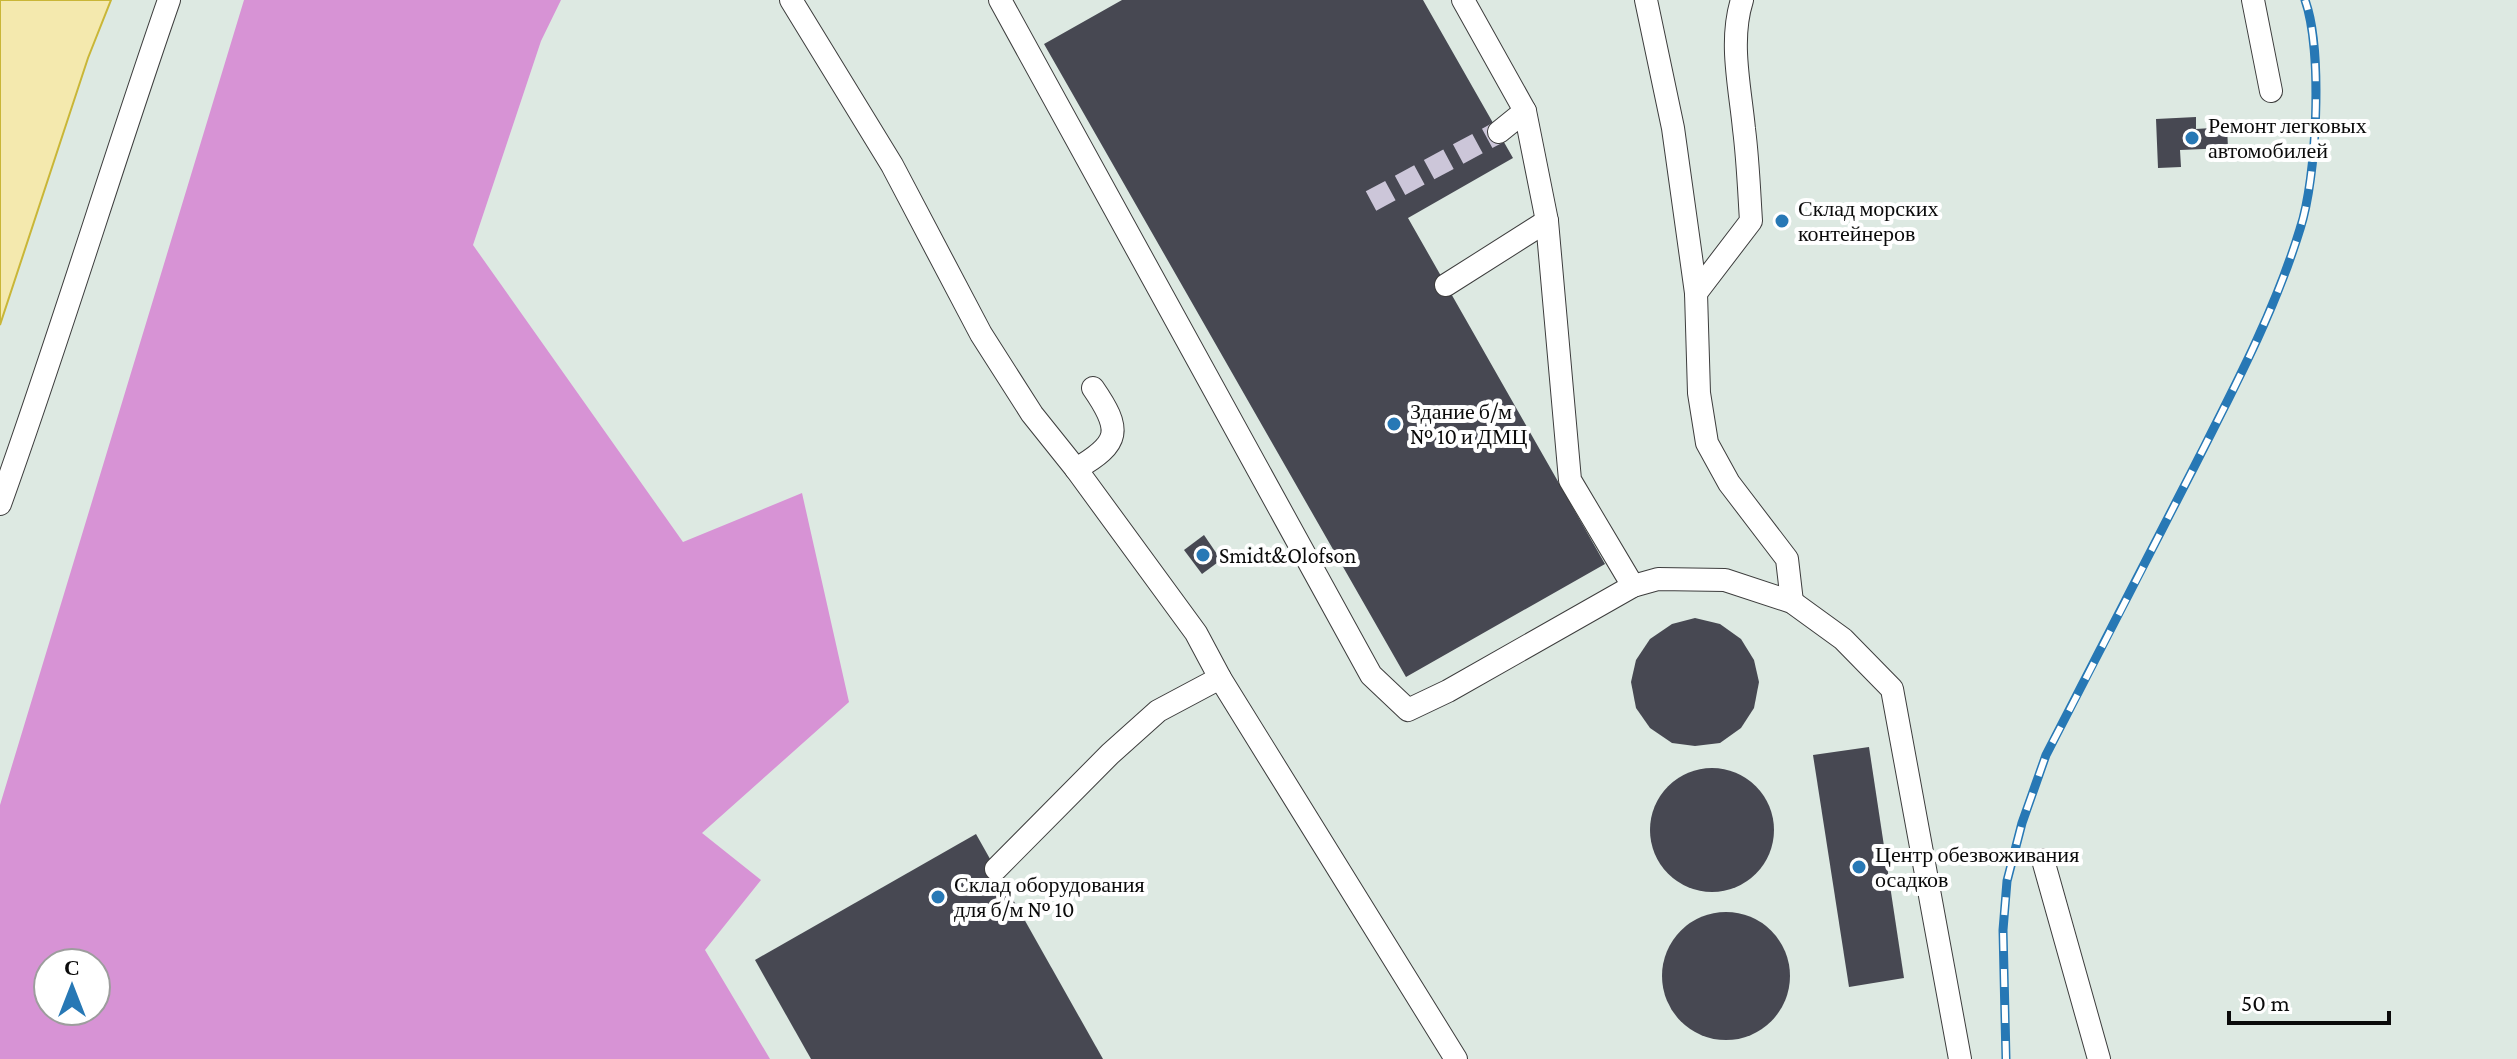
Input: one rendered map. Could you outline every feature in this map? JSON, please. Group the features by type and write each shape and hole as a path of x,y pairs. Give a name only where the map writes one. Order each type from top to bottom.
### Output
{"lane":[{"path":"0,504 45,380 117,150 169,0"},
{"path":"791,0 892,165 981,334 1032,414 1196,633 1220,678 1456,1059"},
{"path":"1000,0 1371,675 1408,710 1448,691 1633,586 1658,579 1725,580 1792,602 1843,639 1892,689 1960,1059"},
{"path":"1463,0 1525,111 1547,221 1570,480 1633,586"},
{"path":"1646,0 1673,128 1696,293 1699,393 1707,443 1729,483 1787,559 1792,602"},
{"path":"1696,293 1751,221 1737,62 1736,19 1742,0"},
{"path":"2253,0 2271,91"},
{"path":"1499,132 1525,111"},
{"path":"1446,285 1547,221"},
{"path":"1076,469 1101,454 1112,442 1113,424 1093,388"},
{"path":"996,869 1110,754 1158,711 1220,678"},
{"path":"2043,860 2099,1059"}],"shaded area":[{"path":"0,0 111,0 88,58 0,325"},
{"path":"111,0 2517,0 2517,1059 0,1059 0,325 88,58"},
{"path":"244,0 561,0 541,41 473,245 683,542 802,493 849,702 702,833 761,880 705,950 770,1059 0,1059 0,805"}],"building":[{"name":"Здание б/м № 10 и ДМЦ","path":"1122,0 1423,0 1513,158 1408,218 1605,564 1406,677 1044,44"},
{"name":"Ремонт легковых автомобилей","path":"2196,117 2196,129 2227,127 2228,148 2180,150 2181,167 2158,168 2156,119"},
{"name":"Smidt&Olofson","path":"1204,535 1221,560 1202,574 1184,550"},
{"path":"1695,618 1720,624 1741,639 1754,660 1759,682 1754,708 1741,728 1720,743 1695,746 1672,743 1650,728 1636,708 1631,682 1636,660 1650,639 1672,624"},
{"name":"Центр обезвоживания осадков","path":"1869,747 1904,978 1849,987 1813,755"},
{"path":"1712,768 1736,772 1756,786 1770,806 1774,830 1770,854 1756,874 1736,888 1712,892 1688,888 1668,874 1654,854 1650,830 1654,806 1668,786 1688,772"},
{"name":"Склад оборудования для б/м № 10","path":"976,834 1103,1059 811,1059 755,960"},
{"path":"1726,912 1751,917 1771,931 1785,951 1790,976 1785,1001 1771,1021 1751,1035 1726,1040 1701,1035 1681,1021 1667,1001 1662,976 1667,951 1681,931 1701,917"}],"tunnel":[{"path":"1371,201 1499,132"}],"railway":[{"path":"2006,1059 2003,930 2007,881 2022,823 2046,755 2265,323 2300,229 2310,179 2316,114 2314,50 2305,0"}],"place":[{"name":"Ремонт легковых автомобилей","path":"2192,138"},
{"name":"Склад морских контейнеров","path":"1782,221"},
{"name":"Здание б/м № 10 и ДМЦ","path":"1394,424"},
{"name":"Smidt&Olofson","path":"1203,555"},
{"name":"Центр обезвоживания осадков","path":"1859,867"},
{"name":"Склад оборудования для б/м № 10","path":"938,897"}]}
